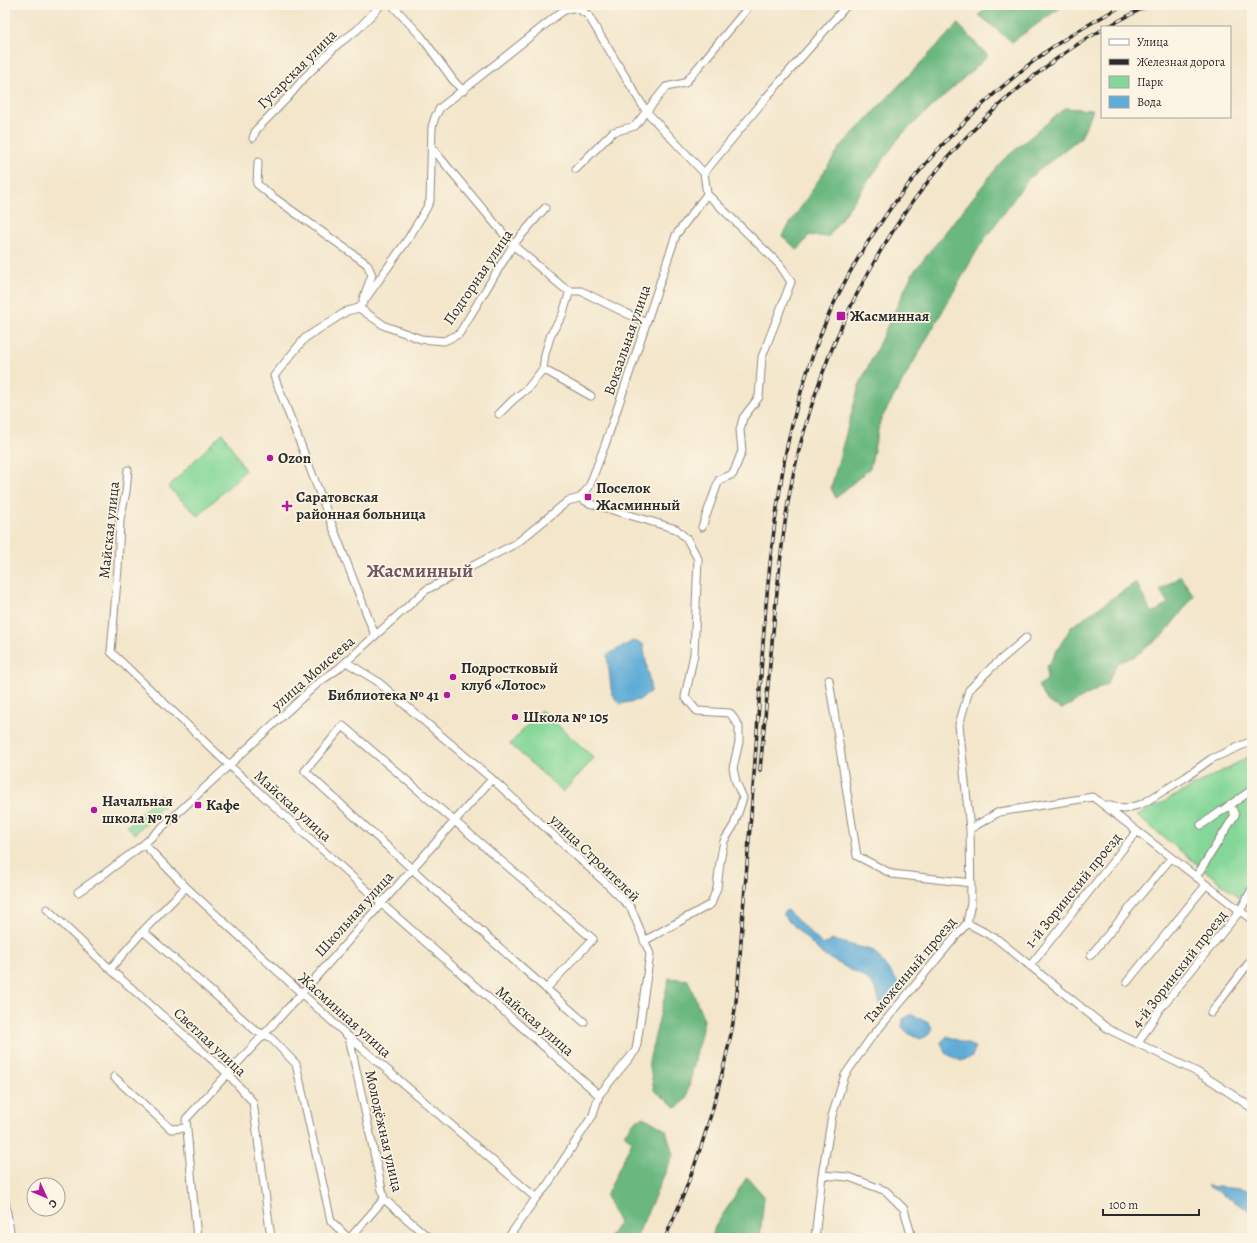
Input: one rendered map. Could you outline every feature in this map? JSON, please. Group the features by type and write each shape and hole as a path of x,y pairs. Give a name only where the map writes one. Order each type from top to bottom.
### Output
{"street":[{"name":"Гусарская улица","path":"253,138 256,130 305,77 337,45 356,30 381,5"},
{"path":"392,5 421,36 453,80 463,91"},
{"path":"576,169 613,132 635,126 666,87 685,83 746,10 747,5"},
{"path":"704,173 765,99 847,5"},
{"path":"375,635 274,376 305,338 347,311 359,308 408,239 426,210 430,201 432,127 440,108 567,8 578,8 588,15 646,111 704,173 706,194 780,264 791,282 762,357 759,397 743,418 740,430 742,451 733,474 719,480 702,527"},
{"path":"432,147 513,245 526,257 570,291 581,291 646,323"},
{"path":"258,162 257,184 273,198 367,264 372,276 359,308"},
{"name":"Вокзальная улица","path":"580,498 589,487 605,445 676,235 706,194"},
{"name":"Подгорная улица","path":"359,308 385,326 421,339 444,341 459,334 513,245 545,208"},
{"path":"500,414 513,400 528,388 543,369 545,354 551,334 562,316 570,291"},
{"path":"543,369 591,396"},
{"name":"Майская улица","path":"128,470 126,492 120,519 118,568 111,652 230,766 381,903 599,1095"},
{"path":"580,498 589,503 676,529 687,539 698,559 694,654 685,696 697,711 730,713 739,726 739,742 733,768 736,782 743,798 734,825 724,841 717,888 711,904 644,941"},
{"name":"улица Моисеева","path":"78,892 144,844 318,683 338,670 426,590 517,543 568,501 580,498"},
{"name":"Таможенный проезд","path":"815,1238 822,1175 832,1116 845,1076 870,1038 966,922 971,903 970,829 959,725 969,690 991,668 1026,638"},
{"name":"улица Строителей","path":"346,662 377,681 492,779 607,884 631,908 650,954 636,1050 599,1095 594,1115 546,1187 536,1198 508,1238"},
{"path":"829,680 857,856 892,874 971,883"},
{"path":"546,989 593,939 343,726 305,771 412,869 546,989 584,1022"},
{"path":"1103,805 1124,809 1142,804 1186,777 1211,759 1252,741"},
{"name":"Школьная улица","path":"186,1128 186,1119 302,993 492,779"},
{"path":"1201,825 1252,790"},
{"path":"970,829 999,812 1093,797 1252,920"},
{"path":"1196,877 1235,815 1230,804"},
{"name":"1-й Зоринский проезд","path":"1030,966 1137,831"},
{"name":"Жасминная улица","path":"144,844 186,887 349,1037 536,1198"},
{"path":"1091,955 1171,858"},
{"path":"1127,982 1206,885"},
{"path":"110,968 186,887"},
{"name":"4-й Зоринский проезд","path":"1138,1043 1160,1010 1240,911 1252,889"},
{"name":"Светлая улица","path":"47,909 227,1073 253,1102 271,1238"},
{"path":"966,922 997,939 1108,1029 1215,1082 1252,1108"},
{"path":"143,932 256,1031 270,1037 296,1064 331,1221 349,1238 384,1199"},
{"path":"1211,1014 1252,959"},
{"name":"Молодёжная улица","path":"349,1037 384,1199 429,1238"},
{"path":"114,1077 171,1129 186,1128 197,1238"},
{"path":"822,1175 849,1177 886,1191 904,1209 912,1238"},
{"path":"5,1201 11,1238"}],"green space":[{"path":"989,5 1064,5 1012,42 979,15"},
{"path":"958,24 988,56 901,135 828,237 809,235 798,250 782,236 841,146"},
{"path":"1065,108 1093,110 1081,137 1028,179 979,247 880,421 870,468 836,498 831,488 859,386 912,274 1003,160"},
{"path":"222,433 245,471 198,516 168,487"},
{"path":"1180,576 1194,596 1164,634 1135,656 1117,663 1107,684 1062,709 1048,702 1038,686 1047,680 1047,667 1071,627 1136,582 1151,612 1157,611 1168,603 1160,590"},
{"path":"541,710 594,758 563,792 510,744"},
{"path":"1252,755 1252,908 1137,816"},
{"path":"160,794 168,801 135,834 127,826"},
{"path":"669,978 688,980 704,1020 686,1099 677,1108 654,1090 649,1061"},
{"path":"644,1117 666,1130 673,1155 636,1238 609,1238 619,1223 606,1196 632,1141 624,1134 636,1120"},
{"path":"747,1177 764,1196 760,1238 712,1238 715,1227"}],"water":[{"path":"633,641 643,644 651,691 639,700 620,704 612,695 607,655"},
{"path":"787,910 823,945 833,940 874,951 901,986 895,997 881,1008 876,988 866,978 823,955 782,914"},
{"path":"912,1014 930,1024 932,1029 927,1036 920,1039 908,1033 902,1027 903,1019"},
{"path":"947,1036 975,1047 972,1057 961,1061 945,1053 941,1042"},
{"path":"1208,1186 1252,1190 1252,1212"}],"railway":[{"path":"665,1238 696,1163 712,1113 734,1019 739,972 765,613 770,563 782,472 797,405 812,358 830,312 856,261 902,193 927,162 955,131 1015,76 1047,51 1124,5"},
{"path":"1109,26 1149,5"},
{"path":"760,770 781,558 785,523 794,471 809,413 829,357 853,302 881,250 914,200 951,154 992,112 1038,73 1069,50 1101,31"}],"place":[{"name":"Жасминная","path":"841,316"},
{"name":"Ozon","path":"270,458"},
{"name":"Поселок Жасминный","path":"588,497"},
{"name":"Саратовская районная больница","path":"287,506"},
{"name":"Подростковый клуб «Лотос»","path":"453,677"},
{"name":"Библиотека № 41","path":"447,695"},
{"name":"Школа № 105","path":"515,717"},
{"name":"Кафе","path":"198,805"},
{"name":"Начальная школа № 78","path":"94,810"}],"district":[{"name":"Жасминный","path":"420,571"}]}
